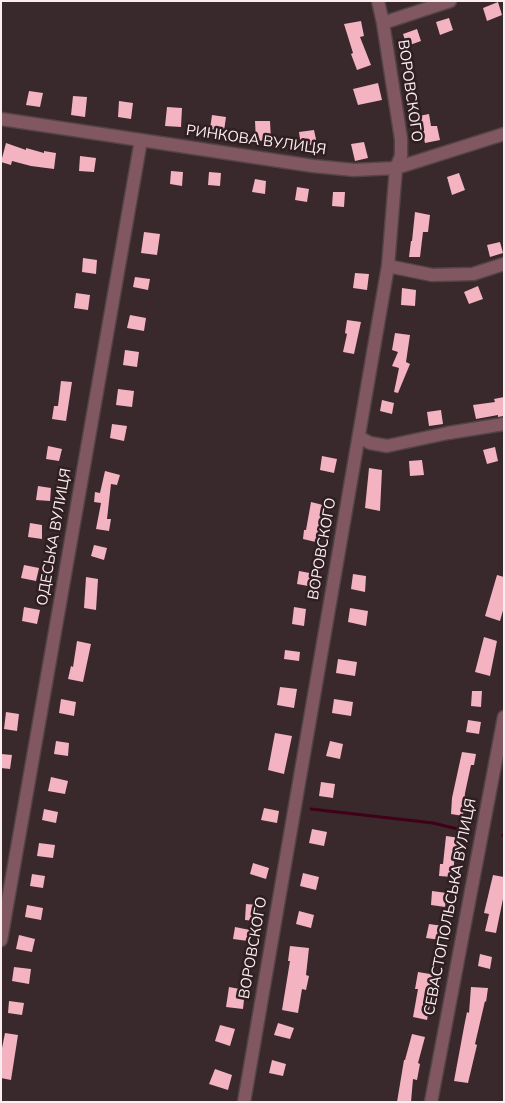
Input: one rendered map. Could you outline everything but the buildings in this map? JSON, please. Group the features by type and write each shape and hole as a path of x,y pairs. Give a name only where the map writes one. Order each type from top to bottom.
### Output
{"street":[{"name":"ВОРОВСКОГО","path":"244,1102 388,266 396,168 401,156 401,139 378,1"},
{"path":"383,23 450,1"},
{"name":"РИНКОВА ВУЛИЦЯ","path":"1,119 313,166 354,170 396,168 504,134"},
{"name":"ОДЕСЬКА ВУЛИЦЯ","path":"1,940 141,140"},
{"path":"388,266 432,274 473,274 504,264"},
{"path":"360,437 370,444 387,446 448,433 504,424"},
{"name":"СЕВАСТОПОЛЬСЬКА ВУЛИЦЯ","path":"430,1102 504,717"}],"waterway":[{"path":"311,809 433,823 470,832"}]}
